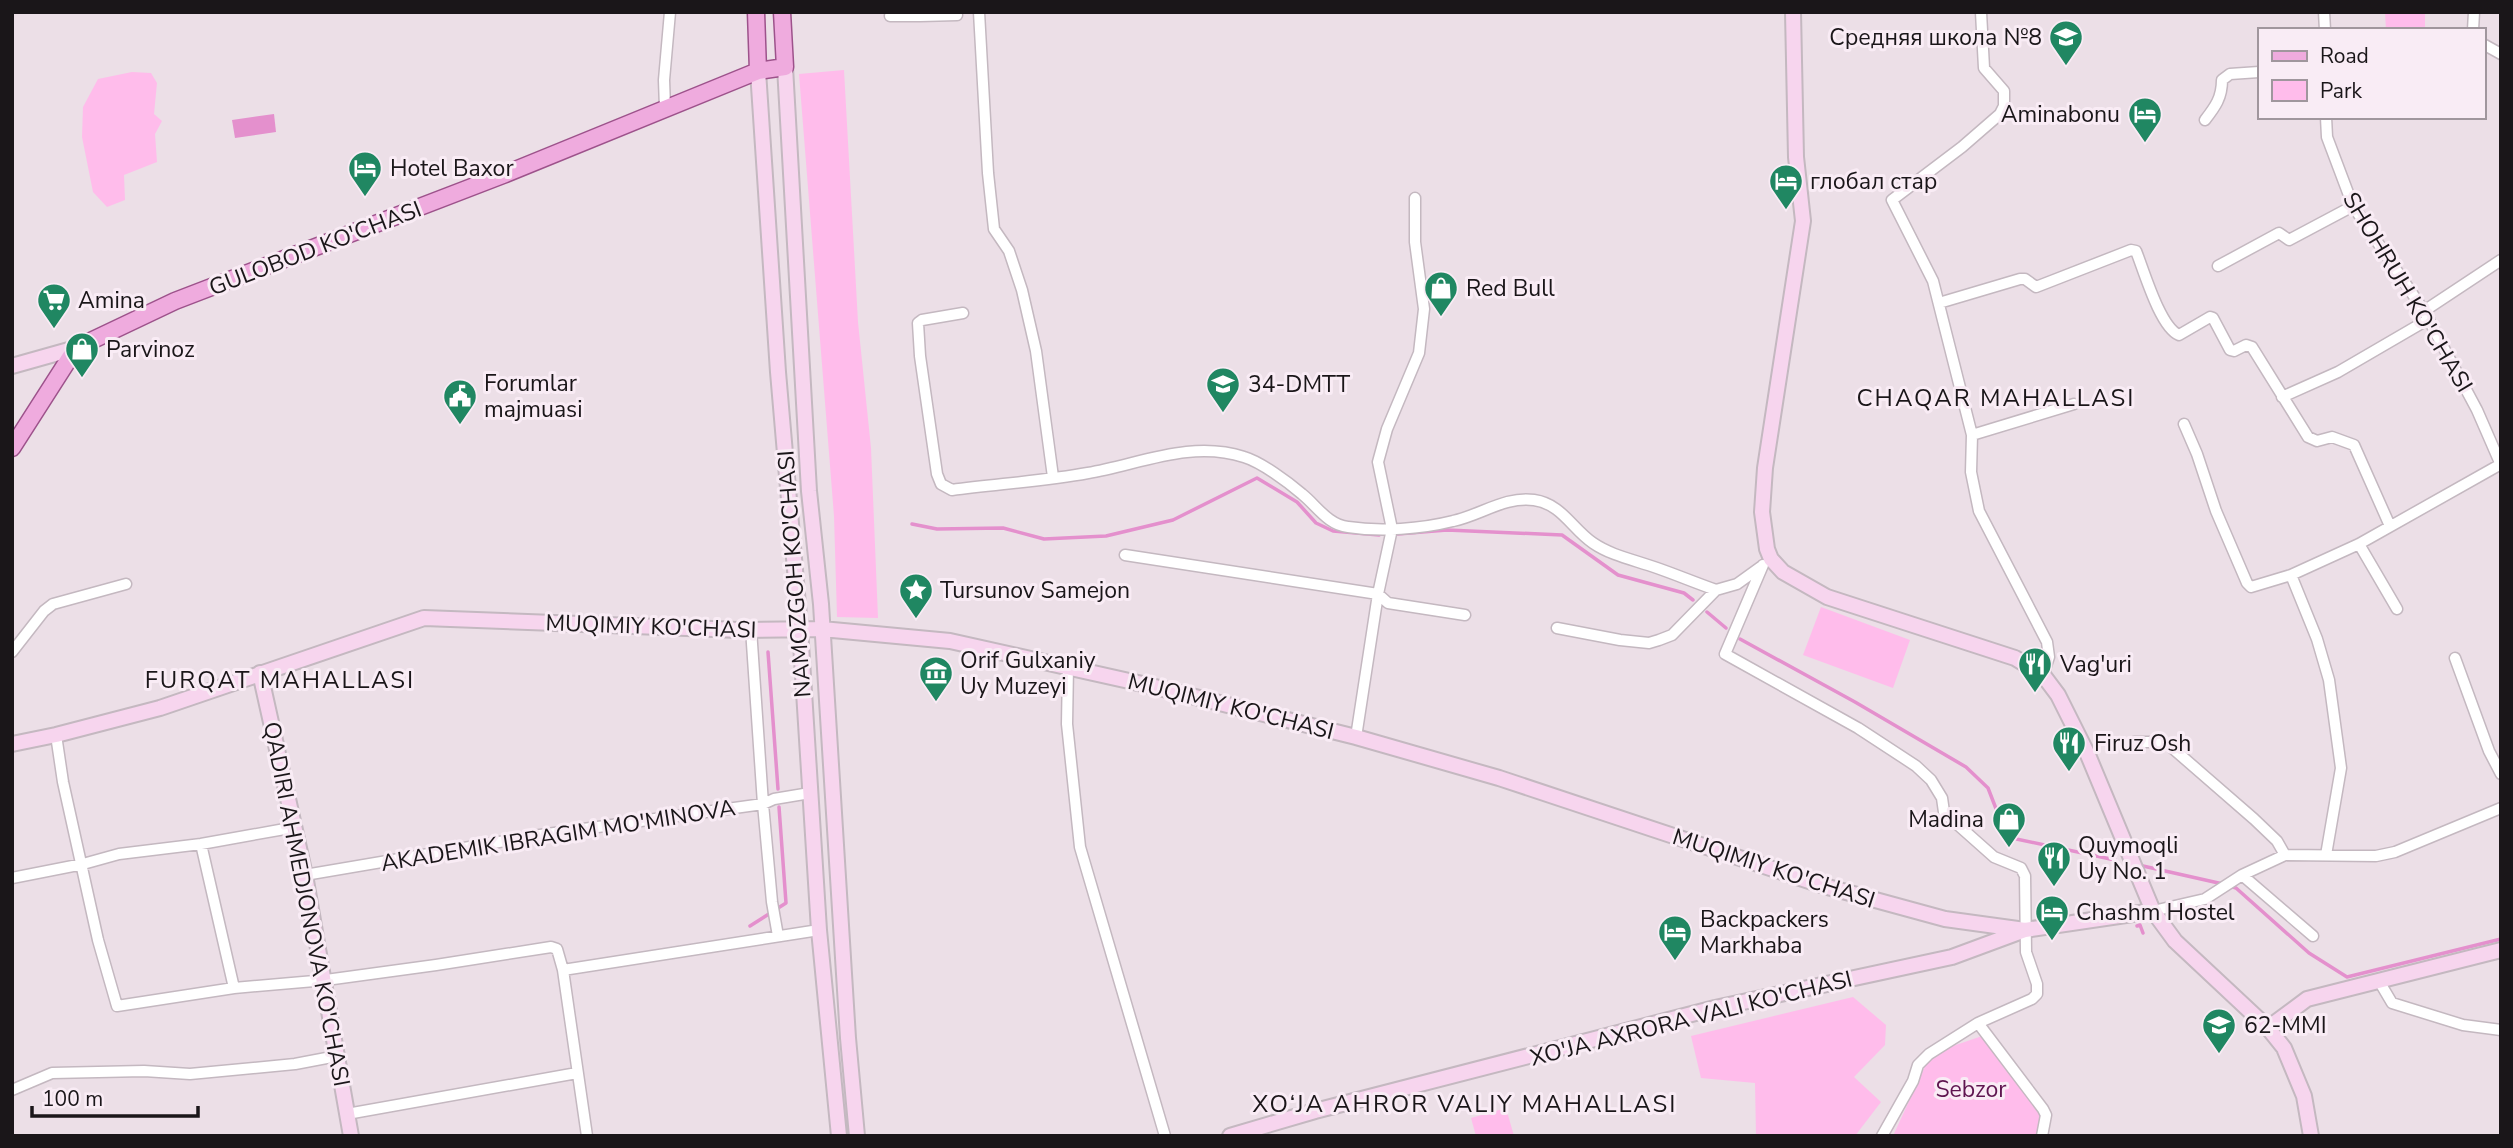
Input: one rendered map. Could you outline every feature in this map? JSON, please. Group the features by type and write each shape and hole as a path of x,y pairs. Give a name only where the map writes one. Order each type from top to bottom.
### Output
{"main road":[{"name":"NAMOZGOH KO'CHASI","path":"756,12 778,368 800,628 819,930 839,1136"},
{"name":"NAMOZGOH KO'CHASI","path":"782,12 809,491 822,629 848,1038 857,1136"},
{"path":"1793,12 1797,157 1802,221 1765,468 1762,526 1767,562 1827,597 2015,658 2043,675 2057,695 2088,755 2153,911 2175,941 2268,1028 2284,1048 2304,1096 2311,1136"},
{"name":"GULOBOD KO'CHASI","path":"76,348 176,301 503,175 758,71 785,67"},
{"path":"12,366 76,348"},
{"path":"12,448 76,348"},
{"path":"778,368 802,369"},
{"name":"MUQIMIY KO'CHASI","path":"12,744 57,736 160,708 424,618 822,629 950,641 1068,666 1356,737 1500,778 1824,886 1945,919 1995,928 2025,930"},
{"name":"QADIRI AHMEDJONOVA KO'CHASI","path":"260,673 306,875 351,1136"},
{"name":"XO'JA AXRORA VALI KO'CHASI","path":"1230,1136 1315,1111 1715,1008 1952,957 2025,930 2153,911"},
{"path":"2268,1028 2307,999 2501,950"}],"street":[{"path":"665,108 664,79 670,12"},
{"path":"979,12 988,173 994,229 1009,251 1016,271 1036,351 1053,477"},
{"path":"1981,12 1984,68 2004,91 2004,106 2000,114 1972,139 1892,200 1933,281 1972,435 1971,472 1979,511 2047,642 2049,657 2043,675"},
{"path":"890,16 957,15"},
{"path":"2485,45 2501,54"},
{"path":"2204,120 2218,103 2222,80 2230,74 2258,72"},
{"name":"SHOHRUH KO'CHASI","path":"2326,119 2327,137 2353,205 2426,315 2477,410 2501,464"},
{"path":"1356,737 1378,594 1392,529 1378,462 1387,429 1419,353 1424,309 1415,242 1415,198"},
{"path":"2218,266 2279,233 2289,240 2353,205"},
{"path":"1939,303 2020,279 2025,279 2036,287 2131,250 2136,251 2163,318 2175,334 2179,335 2210,317 2213,318 2230,350 2234,351 2246,345 2252,347 2312,440 2332,437 2354,445 2390,526"},
{"path":"2282,397 2338,372 2426,315 2501,260"},
{"path":"963,313 918,323 937,474 941,484 952,490 1088,474 1147,457 1195,450 1228,452 1257,463 1301,494 1333,523 1345,527 1392,529 1456,521 1501,503 1535,500 1564,513 1591,542 1615,555 1716,590"},
{"path":"1972,435 2074,404"},
{"path":"2184,424 2216,511 2251,587 2291,575 2358,544 2501,464"},
{"path":"2358,544 2397,609"},
{"path":"1125,555 1378,594 1388,603 1465,615"},
{"path":"1557,628 1649,643 1672,635 1716,590 1737,584 1767,562"},
{"path":"1767,562 1725,654 1858,728 1924,771 1942,798 1944,812 1948,817 1994,857 2021,868 2025,876 2026,952 2038,984 2037,994 2032,999 1978,1023 1929,1054 1918,1065 1913,1081 1882,1136"},
{"path":"2291,575 2317,639 2329,680 2341,768 2326,855"},
{"path":"12,652 44,611 53,604 127,584"},
{"path":"751,629 772,902 778,936"},
{"path":"2455,658 2489,751 2501,774"},
{"path":"1068,666 1067,724 1080,847 1165,1136"},
{"path":"57,736 64,782 98,940 117,1006 234,988 325,980 436,965 551,947 557,949 563,970 587,1136"},
{"path":"2134,742 2159,742 2170,746 2254,819 2277,841 2285,855"},
{"name":"AKADEMIK IBRAGIM MO'MINOVA","path":"306,875 540,835 764,804 779,798 810,793"},
{"path":"2153,911 2196,903 2242,875 2285,855 2376,856 2395,852 2501,808"},
{"path":"12,878 119,854 201,844 296,827"},
{"path":"201,844 234,988"},
{"path":"2242,875 2312,936"},
{"path":"563,970 819,930"},
{"path":"2379,981 2392,1003 2463,1025 2501,1030"},
{"path":"1978,1023 2043,1109 2046,1115 2042,1136"},
{"path":"12,1090 52,1073 145,1071 190,1074 295,1064 337,1056"},
{"path":"347,1114 577,1073"}],"green space":[{"path":"2385,12 2425,12 2425,28 2386,28"},
{"path":"844,70 858,322 871,448 878,618 837,617 834,516 799,74"},
{"path":"132,72 151,73 157,83 154,114 162,121 155,134 157,162 124,175 125,200 107,207 93,192 82,137 83,107 98,79"},
{"path":"1821,607 1910,640 1893,688 1803,655"},
{"path":"1853,997 1886,1025 1885,1045 1854,1077 1881,1102 1855,1136 1756,1136 1755,1083 1701,1078 1691,1036"},
{"name":"Sebzor","path":"1988,1034 2046,1112 2039,1136 1893,1136 1927,1062 1950,1047"},
{"path":"1506,1108 1514,1136 1476,1136 1471,1118"}],"shaded area":[{"path":"274,114 276,132 235,138 232,120"}],"waterway":[{"path":"912,524 937,529 1003,528 1044,539 1106,536 1173,520 1257,478 1297,502 1316,523 1333,531 1379,535"},
{"path":"1398,534 1447,530 1562,535 1618,575 1684,593 1693,600"},
{"path":"1707,612 1726,628"},
{"path":"1740,639 1966,767 1988,788 2007,837 2115,860"},
{"path":"768,652 778,789"},
{"path":"750,926 786,903 779,807"},
{"path":"2143,866 2223,884"},
{"path":"2230,886 2236,888 2309,953 2347,977 2501,939"},
{"path":"2137,926 2140,925 2143,933"}],"place":[{"name":"Средняя школа №8","path":"2066,67"},
{"name":"Aminabonu","path":"2145,144"},
{"name":"Hotel Baxor","path":"365,198"},
{"name":"глобал стар","path":"1786,211"},
{"name":"Red Bull","path":"1441,318"},
{"name":"Amina","path":"54,330"},
{"name":"Parvinoz","path":"82,379"},
{"name":"34-DMTT","path":"1223,414"},
{"name":"Forumlar majmuasi","path":"460,426"},
{"name":"Tursunov Samejon","path":"916,620"},
{"name":"Vag'uri","path":"2035,694"},
{"name":"Orif Gulxaniy Uy Muzeyi","path":"936,703"},
{"name":"Firuz Osh","path":"2069,773"},
{"name":"Madina","path":"2009,849"},
{"name":"Quymoqli Uy No. 1","path":"2054,888"},
{"name":"Chashm Hostel","path":"2052,942"},
{"name":"Backpackers Markhaba","path":"1675,962"},
{"name":"62-MMI","path":"2219,1055"}],"district":[{"name":"CHAQAR MAHALLASI","path":"1996,398"},
{"name":"FURQAT MAHALLASI","path":"280,680"},
{"name":"XO‘JA AHROR VALIY MAHALLASI","path":"1465,1104"}]}
